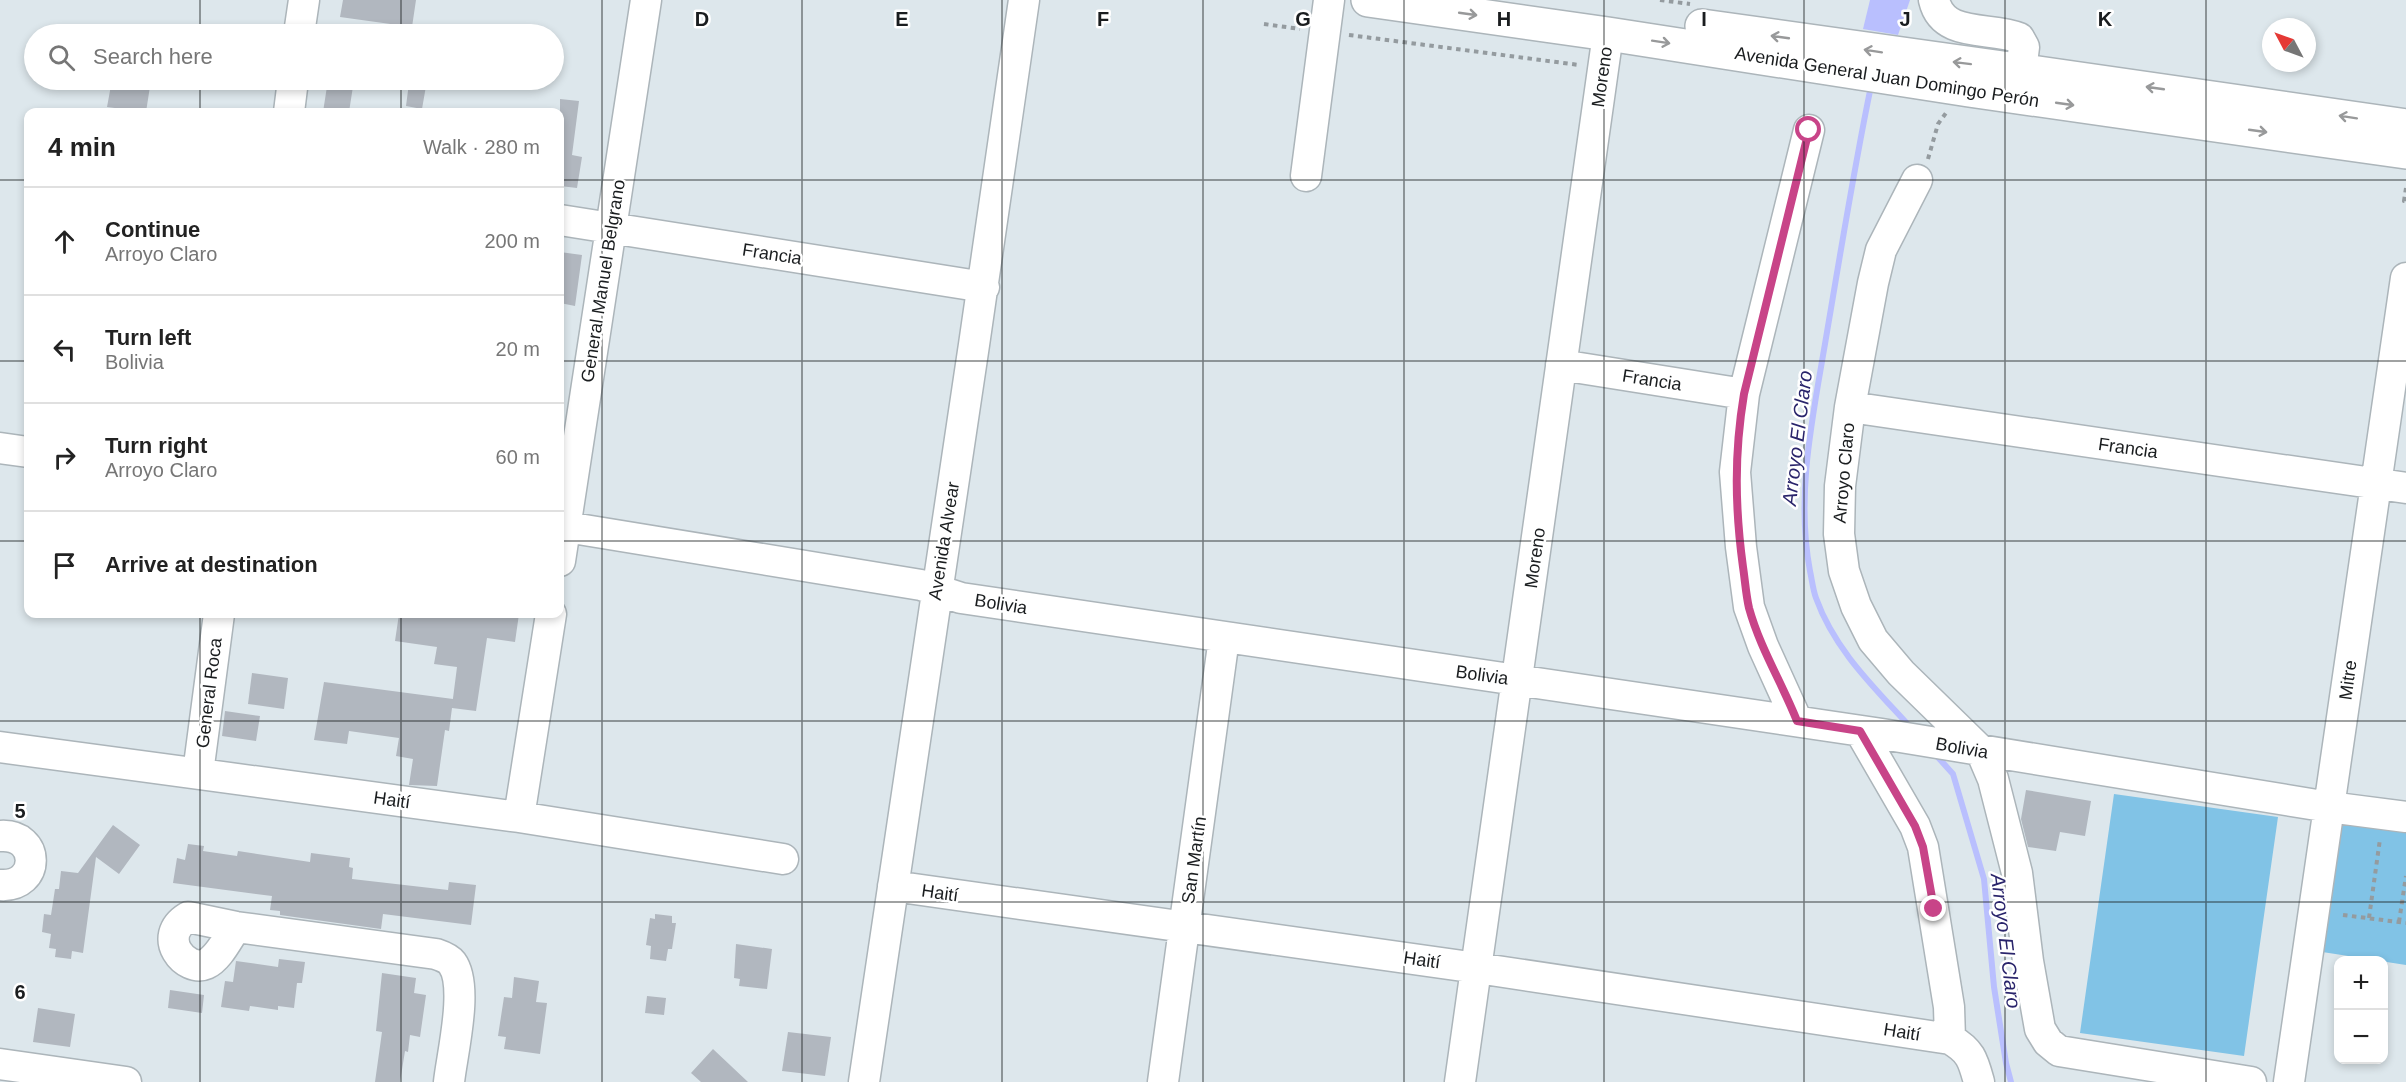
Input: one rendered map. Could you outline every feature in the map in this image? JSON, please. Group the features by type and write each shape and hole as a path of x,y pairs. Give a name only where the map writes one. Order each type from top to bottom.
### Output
{"main road":[{"name":"Avenida General Juan Domingo Perón","path":"1368,0 1608,34 1836,57"},
{"name":"Avenida General Juan Domingo Perón","path":"1519,0 1836,57 2406,152"},
{"name":"Avenida General Juan Domingo Perón","path":"1905,68 2021,70 2406,126"}],"street":[{"path":"300,24 304,0"},
{"name":"General Manuel Belgrano","path":"564,514 612,229 646,0"},
{"name":"Avenida Alvear","path":"864,1082 936,590 984,287 1024,0"},
{"path":"1306,176 1329,0"},
{"path":"1934,0 1937,12 1946,20 1968,30 2019,38 2024,47 2021,70"},
{"name":"Moreno","path":"1460,1082 1608,34"},
{"path":"290,108 292,90"},
{"path":"1797,721 1763,646 1749,607 1735,472 1744,394 1809,130"},
{"name":"Arroyo Claro","path":"1917,180 1881,250 1850,407 1840,486 1839,534 1844,571 1856,606 1873,640 1971,750 1993,779 2017,873 2028,961 2040,1029 2048,1041 2059,1051 2251,1082"},
{"name":"Francia","path":"564,221 984,287"},
{"name":"Mitre","path":"2289,1082 2406,278"},
{"name":"Francia","path":"1561,365 1744,394"},
{"name":"Francia","path":"1850,407 2406,488"},
{"path":"0,448 24,451"},
{"name":"Bolivia","path":"564,526 921,585 961,597 1224,638 1871,732 2329,807 2406,817"},
{"name":"General Roca","path":"198,773 218,618"},
{"path":"519,817 550,618"},
{"name":"San Martín","path":"1163,1082 1224,638"},
{"path":"1871,732 1923,847 1949,1006 1950,1039 1964,1047 1973,1060 1979,1082"},
{"name":"Haití","path":"0,747 519,817 783,859"},
{"path":"0,837 8,836 23,842 31,856 31,864 24,879 17,884 0,888"},
{"name":"Haití","path":"893,886 1477,968 1950,1039"},
{"path":"236,927 436,954 451,961 458,974 459,999 449,1082"},
{"path":"0,1064 126,1082"}],"path":[{"path":"1264,24 1578,63 1588,75 1603,75"},
{"path":"1917,180 1927,164 1938,124 1951,105"},
{"path":"2406,188 2404,201 2406,201"},
{"path":"2369,918 2380,838"},
{"path":"2399,922 2406,876"},
{"path":"2343,915 2406,921"}],"shaded area":[{"path":"1870,0 1910,0 1898,35 1863,29"},
{"path":"2114,794 2278,817 2244,1056 2080,1033"},
{"path":"2349,818 2406,825 2406,965 2388,962 2388,956 2348,956 2316,951 2334,835"}],"building":[{"path":"343,0 416,0 412,24 390,24 340,17"},
{"path":"110,90 149,90 147,108 107,107"},
{"path":"326,90 352,90 350,108 324,108"},
{"path":"408,90 425,90 422,108 406,106"},
{"path":"560,99 579,101 572,155 582,157 577,188 564,186 564,108 560,108"},
{"path":"564,253 582,255 575,306 564,304"},
{"path":"398,618 518,618 515,642 487,638 476,711 452,708 449,731 445,730 437,786 409,785 413,759 396,756 399,738 349,731 347,744 314,740 324,682 453,699 457,667 434,664 437,647 395,641"},
{"path":"252,673 288,678 284,709 248,704"},
{"path":"225,711 260,716 256,741 222,736"},
{"path":"2026,790 2091,801 2085,836 2060,832 2056,851 2028,847 2021,819"},
{"path":"113,825 140,845 119,874 96,857 83,953 72,951 71,959 55,957 56,949 49,948 51,934 42,932 44,914 51,915 55,889 59,889 61,871 78,873"},
{"path":"188,844 204,846 203,851 237,856 238,851 310,862 311,853 350,858 349,867 353,868 352,879 448,890 449,882 476,885 471,925 383,914 381,929 280,915 280,911 270,910 272,896 173,883 177,858 185,860"},
{"path":"655,914 672,916 672,923 676,923 672,949 668,949 666,961 650,959 651,946 646,945 650,918 655,919"},
{"path":"736,944 772,949 767,989 739,986 740,979 734,978"},
{"path":"279,959 305,962 302,983 297,983 294,1008 278,1006 278,1010 250,1006 249,1011 221,1007 225,981 233,982 236,961 278,967"},
{"path":"382,973 416,978 414,993 426,995 420,1037 410,1035 400,1082 375,1082 382,1032 376,1031"},
{"path":"514,977 539,981 536,1002 547,1003 540,1054 504,1049 506,1037 498,1036 504,997 512,998"},
{"path":"170,990 204,995 202,1013 168,1008"},
{"path":"647,996 666,998 664,1015 645,1013"},
{"path":"38,1008 75,1014 70,1047 33,1042"},
{"path":"788,1032 831,1037 825,1076 782,1071"},
{"path":"713,1049 748,1082 701,1082 691,1073"}],"waterway":[{"name":"Arroyo El Claro","path":"1871,86 1812,422 1804,511 1810,571 1815,595 1824,617 1857,668 1912,729"},
{"name":"Arroyo El Claro","path":"1935,754 1953,774 1984,879 1994,987 2011,1082"}],"route":[{"path":"1809,130 1740,417 1735,472 1749,607 1763,646 1797,721 1860,731 1915,826 1923,847 1934,909"}]}
